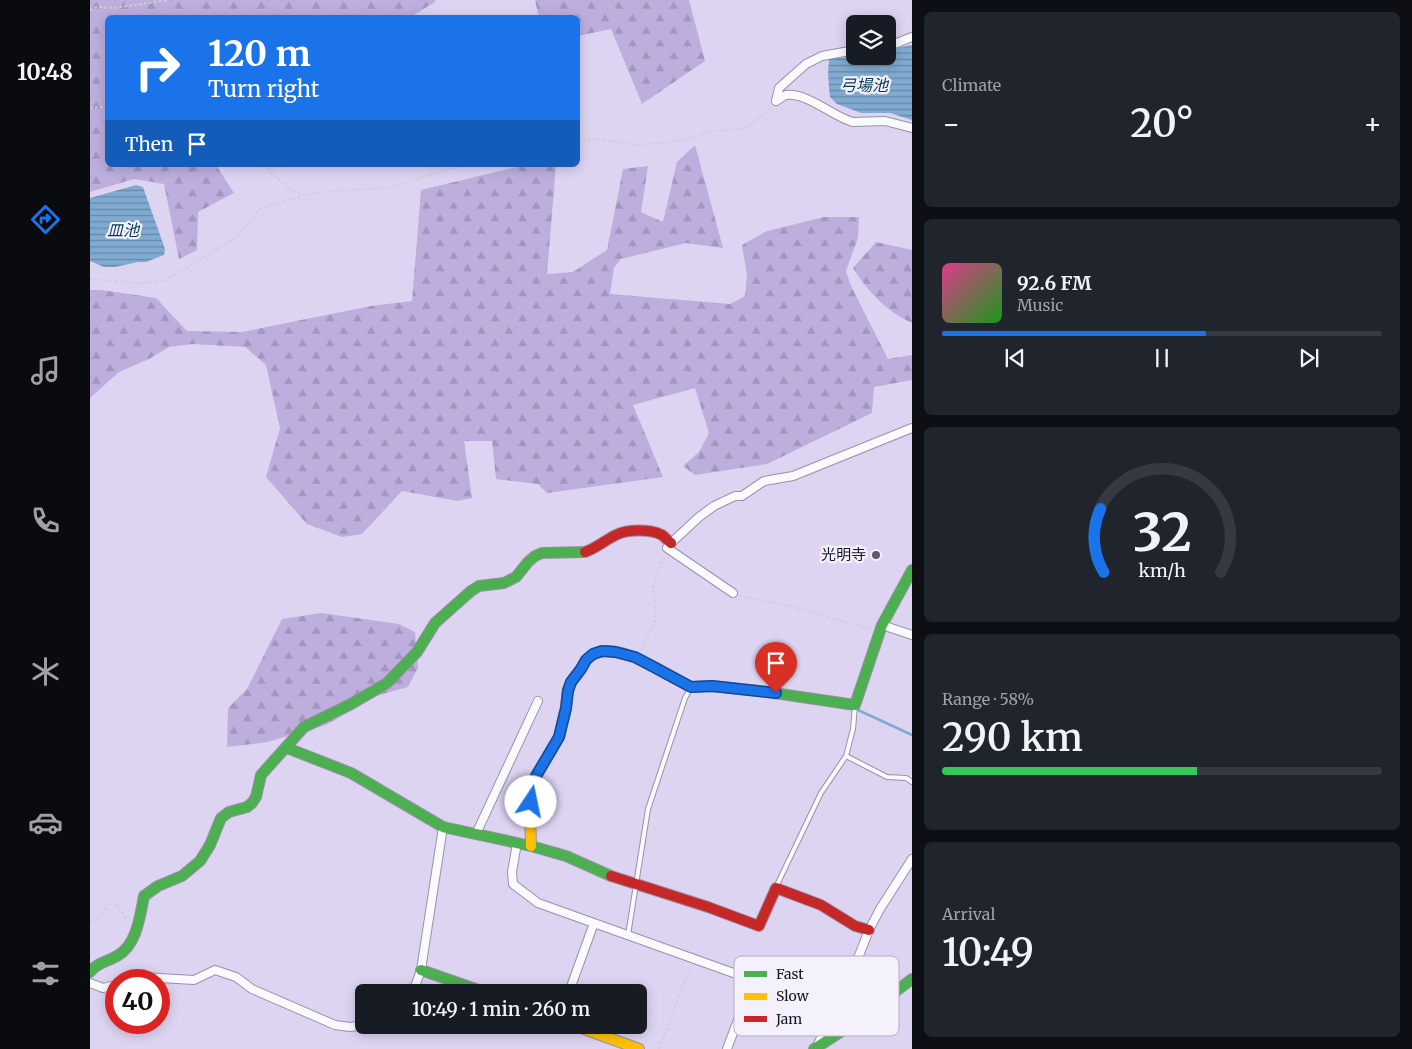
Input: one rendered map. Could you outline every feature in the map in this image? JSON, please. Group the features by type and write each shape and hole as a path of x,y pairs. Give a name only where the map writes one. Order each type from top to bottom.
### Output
{"main road":[{"path":"90,972 99,962 119,956 128,946 136,930 144,896 158,886 182,876 200,861 210,845 221,818 229,812 247,808 252,803 256,797 261,775 304,728 387,683 417,652 435,624 471,590 479,586 504,583 516,577 535,556 548,553 581,553 591,550 617,534 628,531 650,532 662,535 669,545"},
{"path":"531,846 529,828 532,792 536,776 559,737 571,682 586,660 593,654 602,651 615,652 637,658 691,687 712,686 760,691 854,705 881,627 912,570"},
{"path":"287,748 351,773 443,827 531,846 566,856 636,885 708,906 759,926 776,888 821,905 849,923 869,930"},
{"path":"421,970 461,984"},
{"path":"899,988 912,978"},
{"path":"598,1034 639,1049"},
{"path":"818,1048 835,1036"}],"street":[{"path":"896,43 912,37"},
{"path":"776,101 779,88 806,64 822,56 846,52"},
{"path":"776,101 786,95 802,97 823,106 848,121 885,121 912,128"},
{"path":"733,593 669,545 699,517 714,506 735,496 742,496 764,481 793,476 912,428"},
{"path":"881,627 912,635"},
{"path":"476,834 538,701"},
{"path":"416,984 421,970 443,827"},
{"path":"517,843 512,872 513,884 538,903 734,973"},
{"path":"859,956 880,909 912,859"},
{"path":"573,984 594,923"},
{"path":"170,978 194,980 215,970 236,977 252,989 335,1024 355,1026"},
{"path":"90,983 105,988"},
{"path":"727,1049 734,1030"},
{"path":"818,1048 824,1036"}],"lane":[{"path":"628,936 648,809 685,698 691,687"},
{"path":"776,888 821,793 846,756 853,729 854,705"},
{"path":"846,756 888,777 906,778 912,782"}],"path":[{"path":"90,10 97,7 114,8 168,0"},
{"path":"580,142 597,139 637,145 670,142 701,136 709,132 741,129 749,126 764,115 776,101"},
{"path":"90,108 105,106"},
{"path":"266,167 289,189 305,195"},
{"path":"90,280 139,283 166,280 236,238 261,208 305,195 332,191 388,188 456,167"},
{"path":"637,658 644,648 655,620 653,586 669,545"},
{"path":"733,593 746,598 789,606 875,630 881,627"},
{"path":"90,923 99,918 108,904 116,904 136,930"},
{"path":"659,1049 694,959"}],"green space":[{"path":"90,0 435,0 435,2 414,15 105,15 105,167 217,167 234,193 198,212 197,250 179,259 164,184 134,179 90,192"},
{"path":"535,0 689,0 705,61 642,104 611,29 580,36 580,15 539,15"},
{"path":"695,145 723,248 686,243 621,259 614,268 610,294 730,304 745,296 747,275 742,245 767,231 824,217 859,217 858,238 846,271 851,286 888,359 912,355 912,380 874,387 872,413 767,464 695,475 683,466 699,452 709,433 695,388 633,405 663,477 547,493 538,484 496,479 492,441 464,441 472,498 458,501 402,491 362,534 342,537 307,524 266,477 280,428 266,365 245,347 193,344 169,347 149,359 119,372 90,398 90,290 156,298 187,331 242,332 371,306 412,301 421,190 516,167 556,167 547,274 573,272 607,250 623,169 648,166 641,212 663,222 677,162"},
{"path":"876,242 912,250 912,323 878,300 853,268"},
{"path":"321,613 399,624 415,632 418,668 408,687 379,695 326,725 267,742 227,747 228,708 247,689 282,619"}],"water":[{"name":"弓場池","path":"912,45 912,120 890,113 861,113 837,104 830,97 828,73 829,60 831,58 846,57 846,65 896,65 896,48"},
{"name":"皿池","path":"136,185 143,187 165,249 164,255 146,262 115,267 104,267 90,261 90,198"}],"waterway":[{"path":"858,710 912,735"}],"traffic: fast":[{"path":"90,972 96,966 124,951 129,945 139,921 144,896 158,886 182,876 200,861 210,845 221,818 229,812 247,807 252,803 256,797 261,775 304,727 351,704 387,683 417,652 435,623 479,586 504,583 516,577 528,562 542,553 585,552"},
{"path":"676,679 691,687 712,686 760,691 855,705 882,625 912,570"},
{"path":"287,748 351,773 443,827 531,846 566,856 611,876"},
{"path":"421,970 461,984"},
{"path":"899,989 912,979"},
{"path":"814,1049 834,1036"}],"traffic: slow":[{"path":"531,846 530,812 536,776 559,737 567,697"},
{"path":"598,1034 639,1049"}],"traffic: jam":[{"path":"585,552 616,535 632,531 657,533 671,543"},
{"path":"567,697 570,686 587,659 601,652 612,651 635,658 676,679"},
{"path":"611,876 708,907 759,926 776,888 821,905 855,926 869,930"}],"place":[{"name":"光明寺","path":"876,555"}],"route":[{"path":"531,802 536,776 559,737 571,682 586,660 593,654 602,651 635,657 691,687 712,686 776,693"}]}
